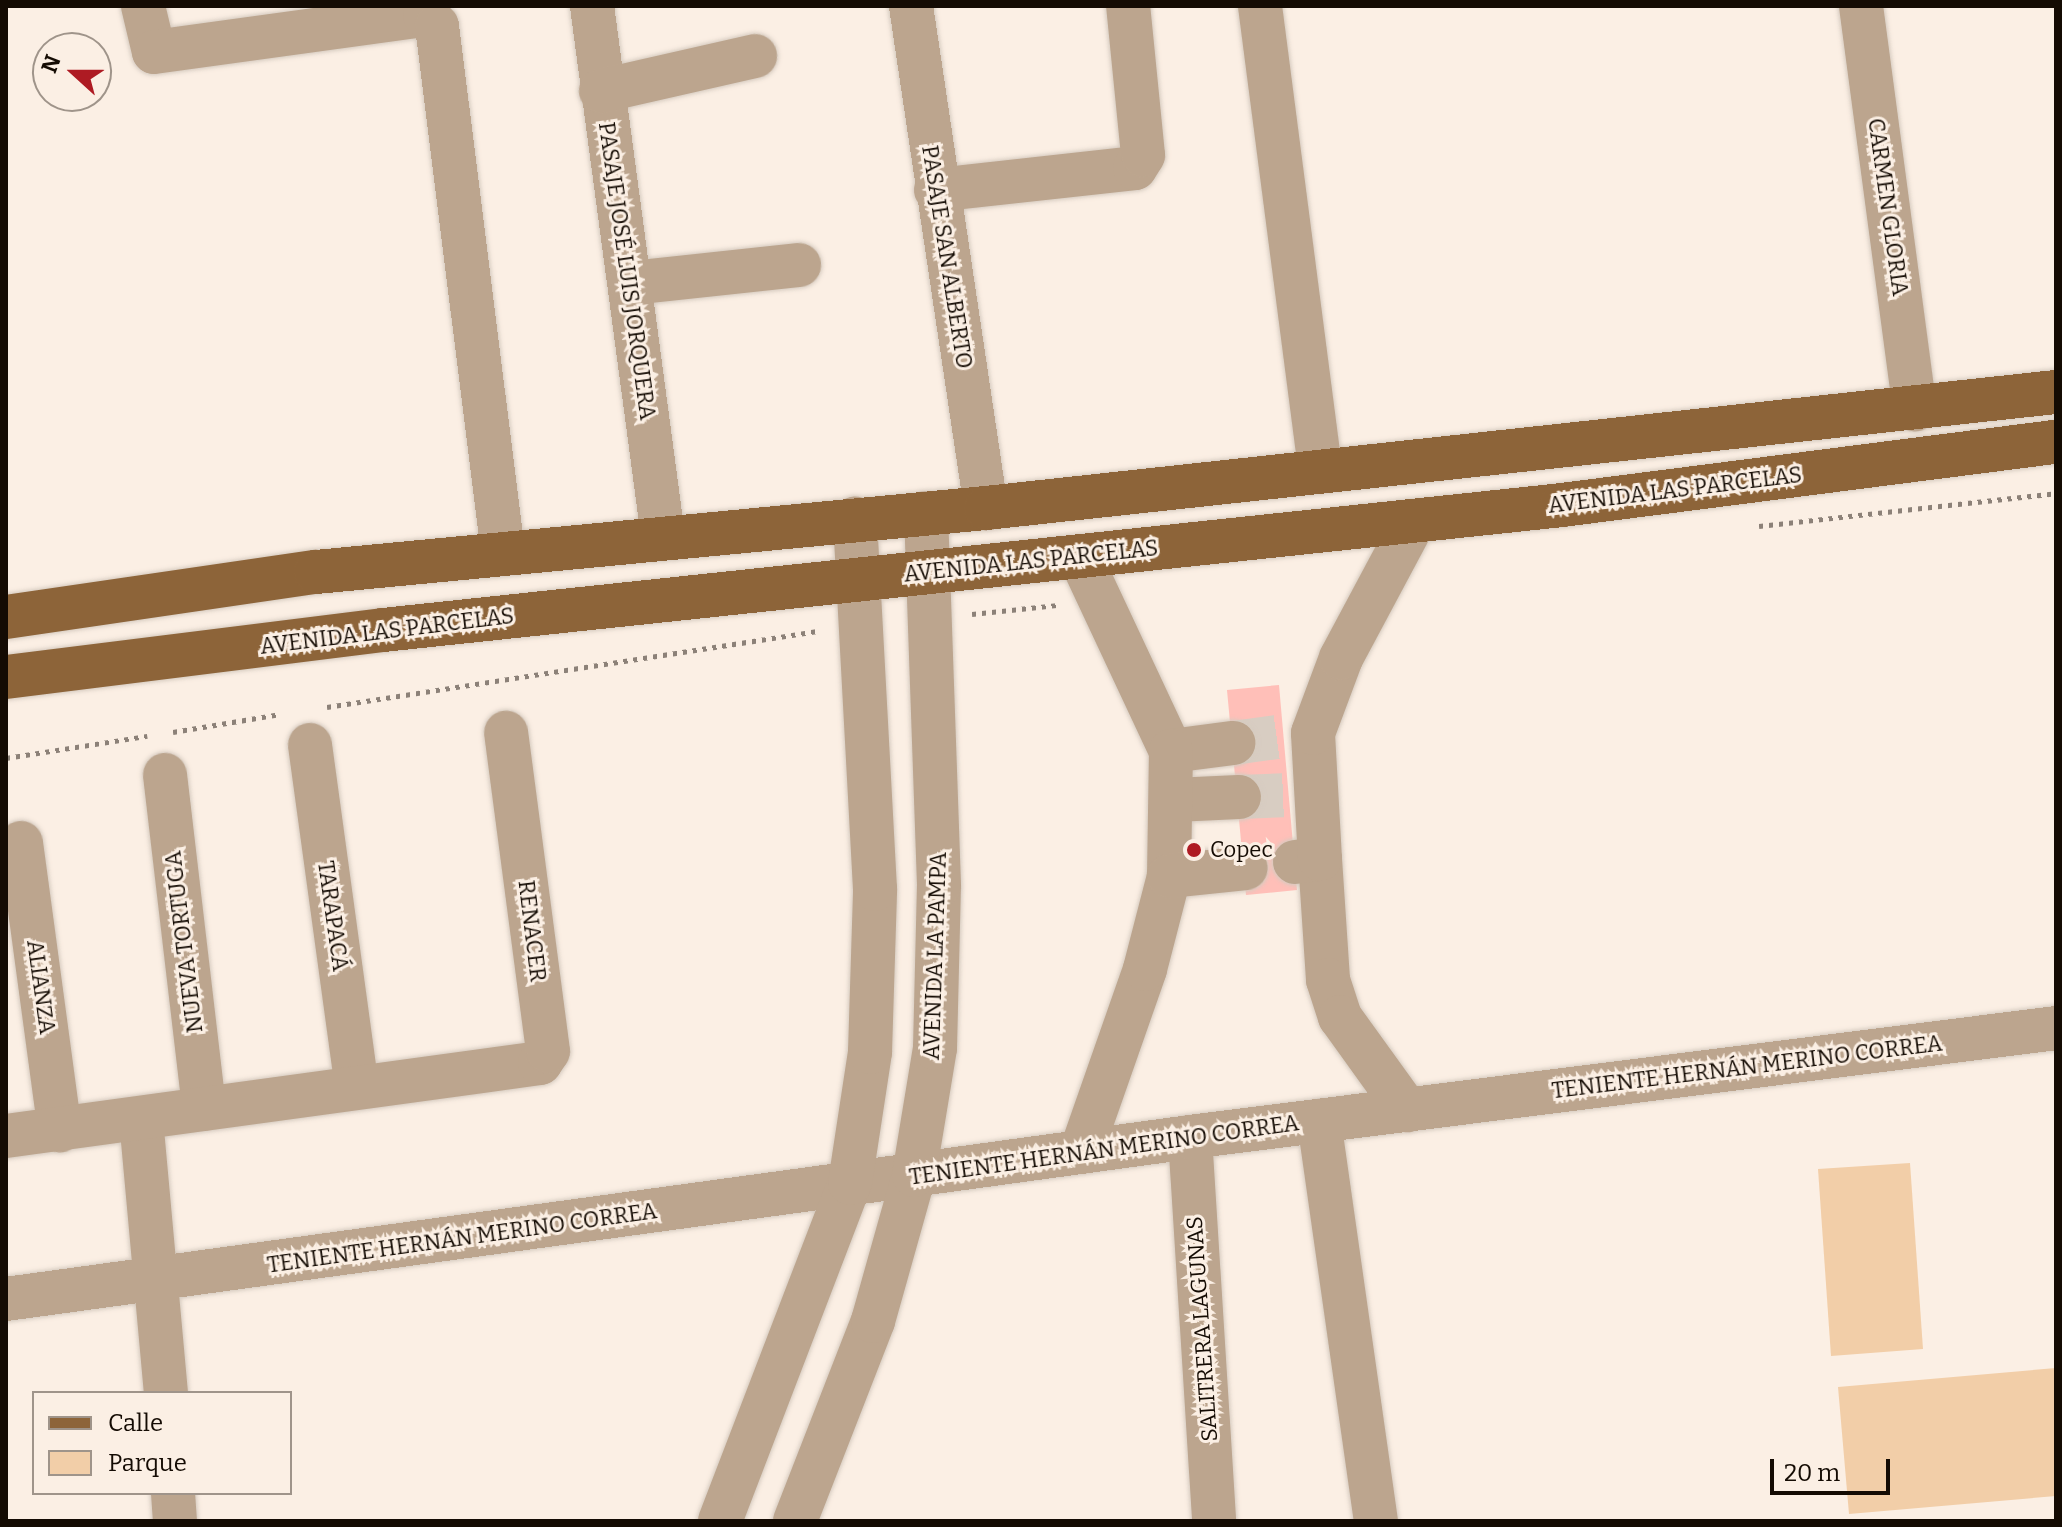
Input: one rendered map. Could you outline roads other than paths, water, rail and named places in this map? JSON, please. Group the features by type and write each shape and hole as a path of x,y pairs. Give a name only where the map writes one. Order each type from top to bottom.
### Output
{"main road":[{"path":"6,617 316,572 663,536 986,508 2056,392"},
{"name":"AVENIDA LAS PARCELAS","path":"6,677 383,630 1414,521 2056,442"}],"street":[{"path":"143,6 154,52 425,15 437,26 503,552"},
{"name":"PASAJE JOSÉ LUIS JORQUERA","path":"592,6 663,536"},
{"name":"PASAJE SAN ALBERTO","path":"911,6 936,190 986,508"},
{"path":"936,190 1135,168 1143,155 1128,6"},
{"path":"1260,6 1320,470"},
{"name":"CARMEN GLORIA","path":"1861,6 1915,409"},
{"path":"601,91 755,56"},
{"path":"631,283 799,265"},
{"name":"AVENIDA LA PAMPA","path":"795,1521 873,1321 914,1175 935,1048 939,885 932,572 926,513"},
{"path":"720,1521 850,1183 870,1052 875,889 855,519"},
{"path":"1407,1110 1340,1017 1328,980 1307,861 1299,734 1414,521"},
{"path":"1080,557 1171,751 1174,800 1169,876 1145,969 1081,1152"},
{"name":"TARAPACÁ","path":"305,722 357,1087"},
{"name":"RENACER","path":"357,1087 540,1063 548,1051 506,733"},
{"path":"1171,751 1233,743"},
{"name":"NUEVA TORTUGA","path":"165,775 204,1109"},
{"path":"1174,800 1239,797"},
{"name":"ALIANZA","path":"21,843 60,1130"},
{"path":"1169,876 1246,868"},
{"name":"TENIENTE HERNÁN MERINO CORREA","path":"6,1299 1190,1137 2056,1028"},
{"path":"6,1136 357,1087"},
{"path":"141,1119 166,1391"},
{"path":"1319,1121 1376,1521"},
{"name":"SALITRERA LAGUNAS","path":"1190,1137 1214,1521"},
{"path":"173,1495 175,1521"}],"tunnel":[{"path":"1233,743 1284,736"},
{"path":"1239,797 1289,795"}],"place":[{"name":"Copec","path":"1194,850"}]}
